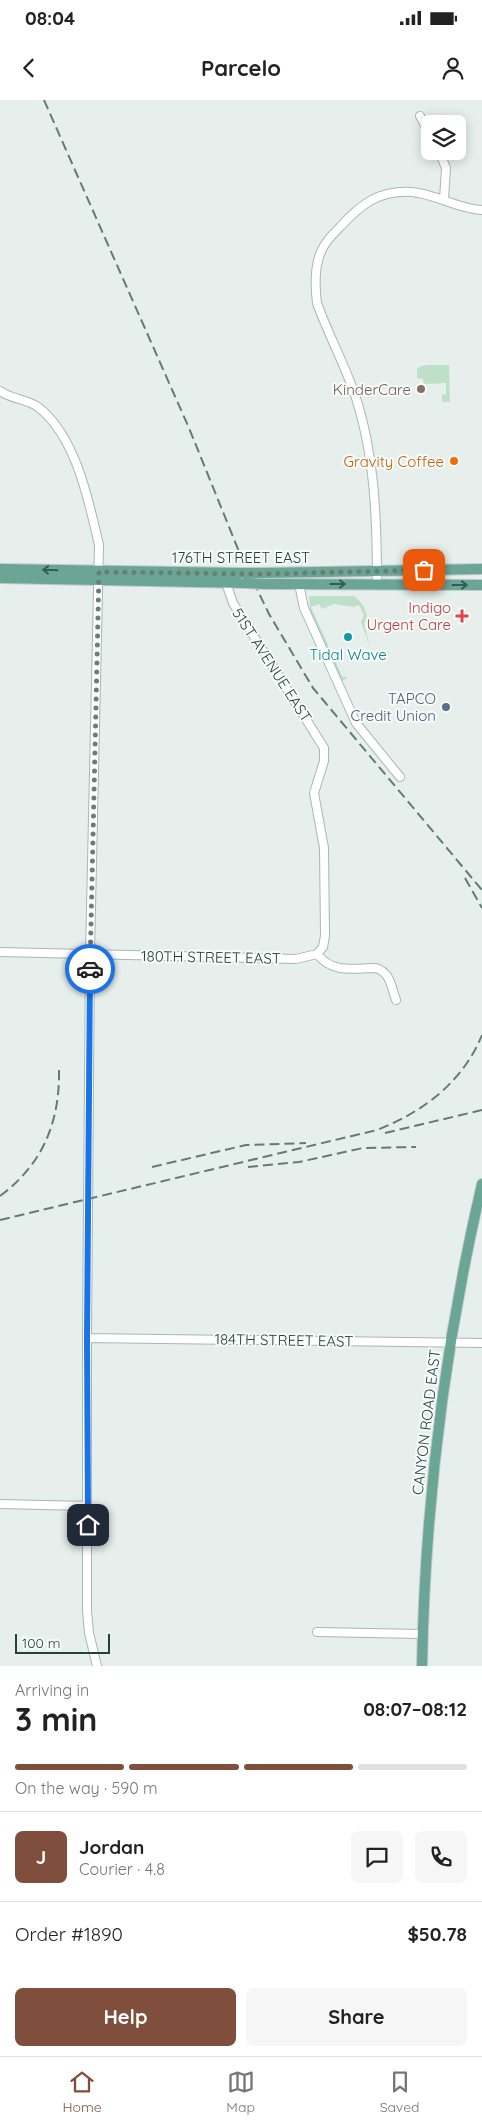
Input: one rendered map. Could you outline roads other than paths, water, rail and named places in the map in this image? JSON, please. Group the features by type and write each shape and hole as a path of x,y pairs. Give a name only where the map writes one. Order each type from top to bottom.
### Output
{"main road":[{"name":"176TH STREET EAST","path":"0,569 226,583 482,585"},
{"name":"176TH STREET EAST","path":"0,578 482,569"},
{"name":"CANYON ROAD EAST","path":"422,1666 428,1533 434,1464 462,1277 482,1184"}],"street":[{"path":"443,160 446,168 444,200"},
{"path":"376,584 376,526 367,444 354,394 317,303 315,290 317,265 327,241 364,203 380,196 396,192 423,194 482,210"},
{"path":"339,215 346,221"},
{"path":"0,391 40,409 55,426 68,447 79,471 99,545 90,954 87,1338 87,1611 89,1633 96,1666"},
{"name":"51ST AVENUE EAST","path":"226,583 232,603 322,744 324,761 314,793 324,848 325,936 323,947 317,954"},
{"path":"299,584 304,608 356,723 400,777"},
{"name":"180TH STREET EAST","path":"0,952 296,959 317,954"},
{"path":"317,954 321,960 334,968 376,968 382,970 388,975 396,1000"},
{"name":"184TH STREET EAST","path":"87,1338 482,1343"},
{"path":"0,1504 88,1506"},
{"path":"317,1632 422,1634"}],"railway":[{"path":"44,100 189,428 240,554 269,614 313,688 482,890"},
{"path":"465,878 482,908"},
{"path":"0,1220 377,1130 410,1114 440,1093 464,1067 482,1035"},
{"path":"0,1196 28,1170 46,1140 56,1107 59,1069"},
{"path":"385,1133 482,1110"},
{"path":"152,1167 246,1145 306,1143"},
{"path":"248,1167 299,1162 363,1148 416,1147"}],"place":[{"name":"KinderCare","path":"421,389"},
{"name":"Gravity Coffee","path":"454,461"},
{"name":"Indigo Urgent Care","path":"462,616"},
{"name":"Tidal Wave","path":"348,637"},
{"name":"TAPCO Credit Union","path":"446,707"}]}
